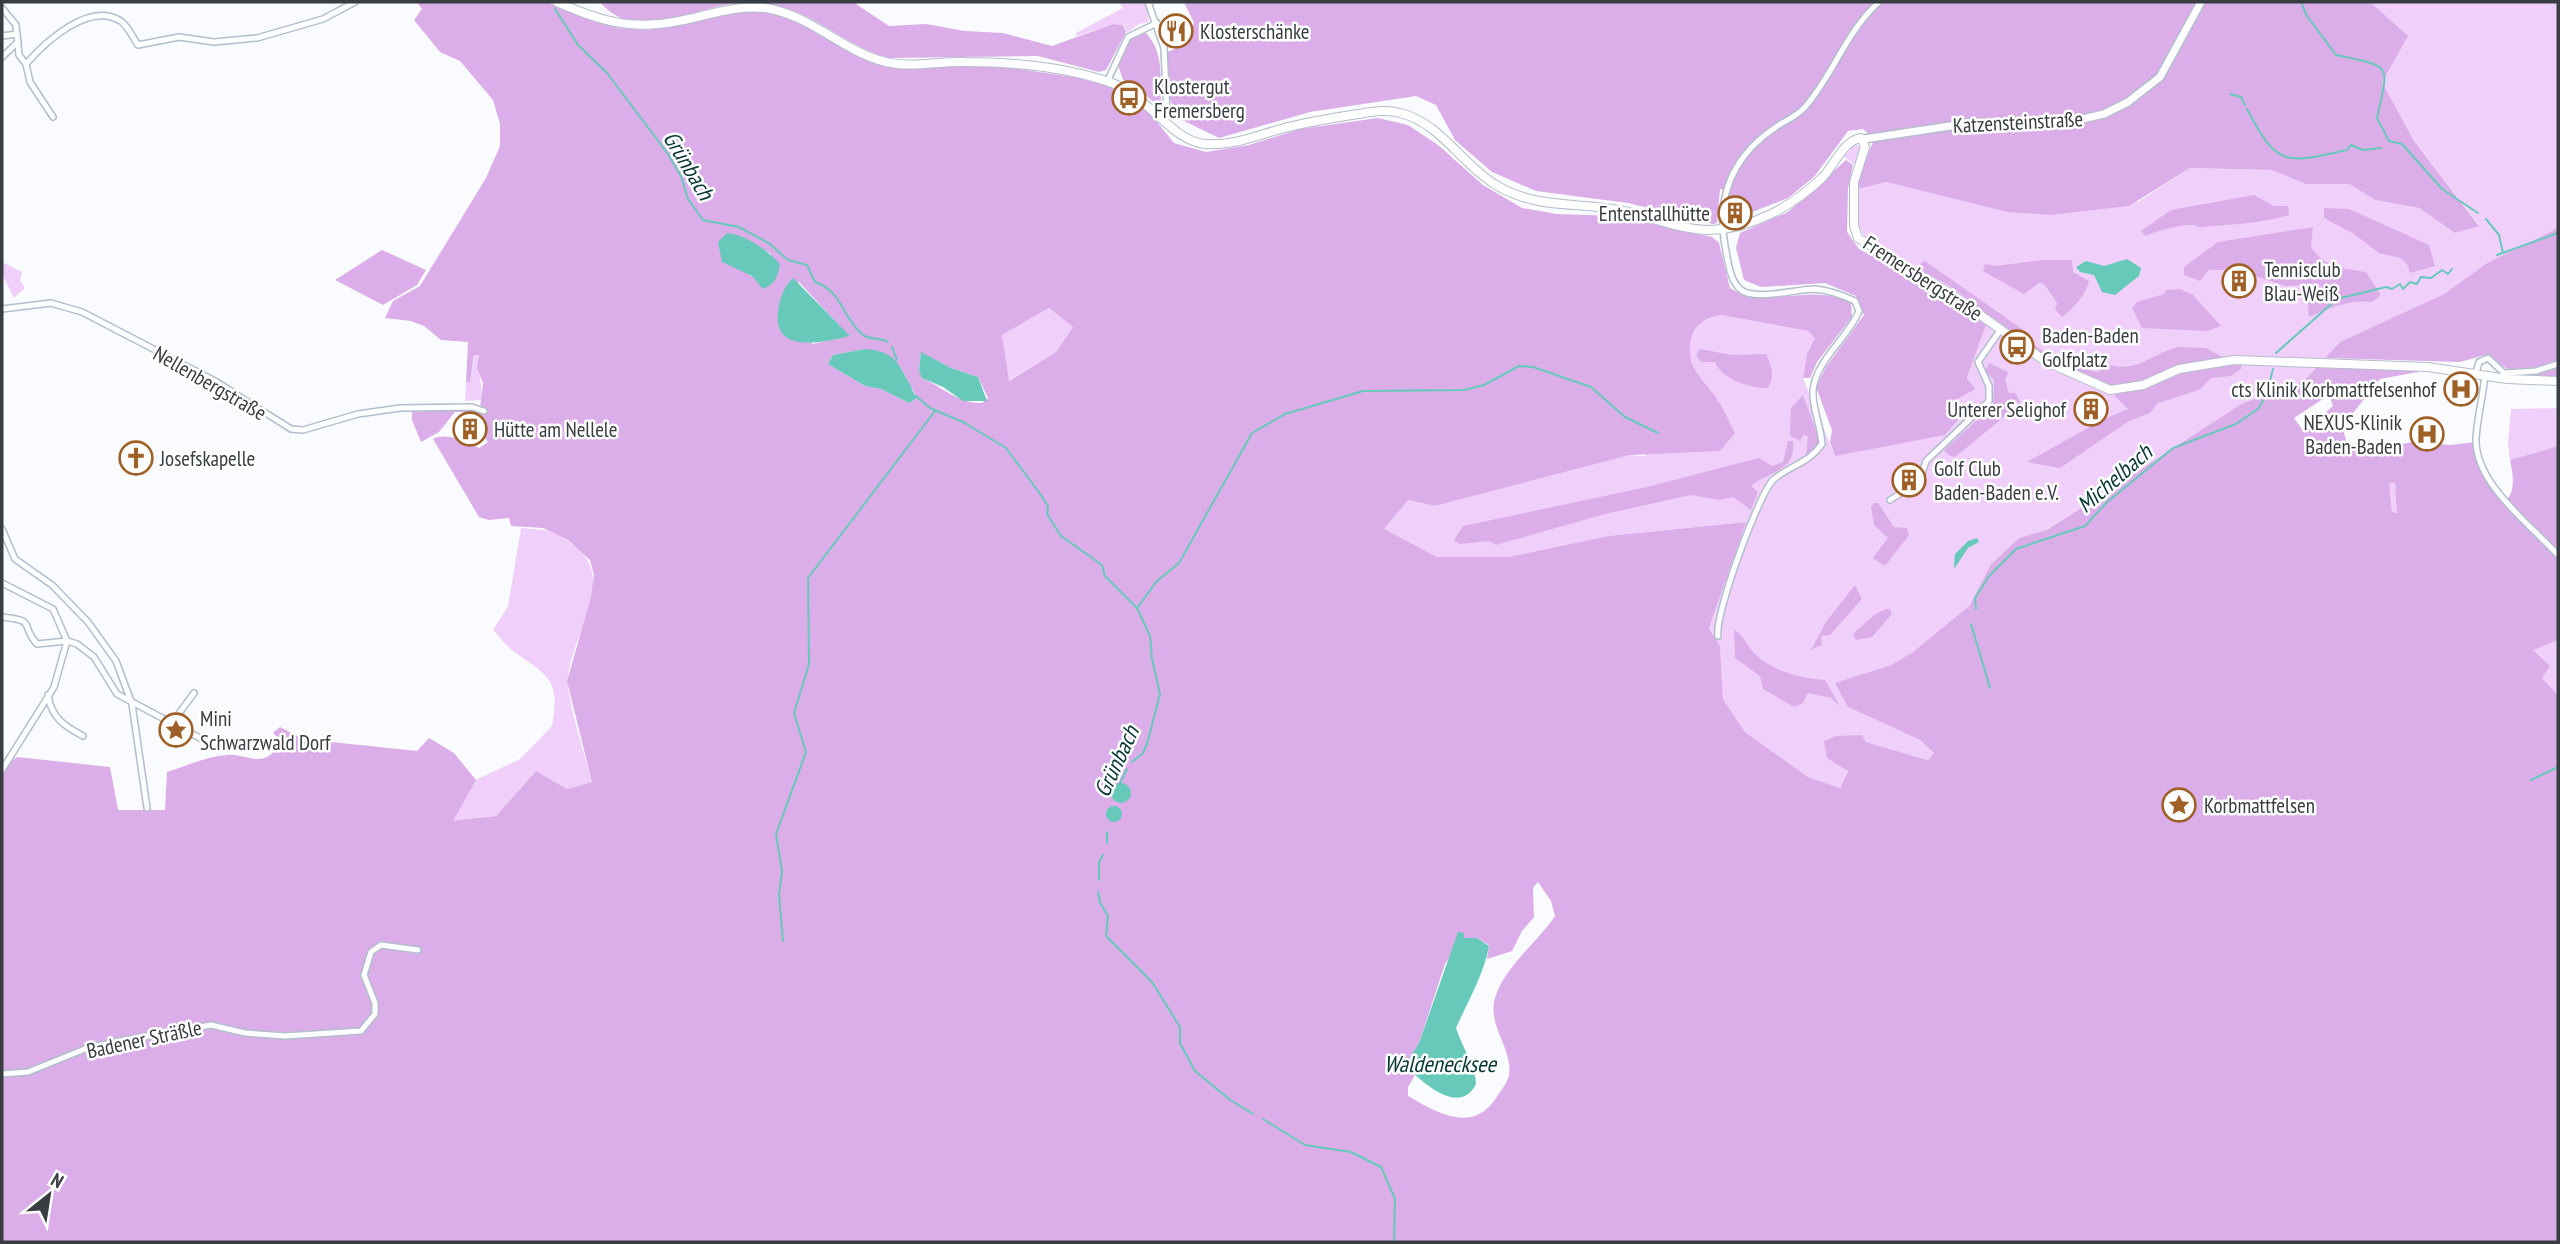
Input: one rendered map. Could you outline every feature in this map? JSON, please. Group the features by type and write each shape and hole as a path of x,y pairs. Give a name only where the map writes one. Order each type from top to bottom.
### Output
{"main road":[{"path":"557,2 608,23 630,25 662,24 738,7 766,8 793,14 864,54 889,63 1015,64 1107,82 1136,95 1178,133 1196,142 1231,145 1327,119 1395,111 1418,119 1432,128 1473,168 1496,185 1532,201 1606,208 1701,230 1724,229 1770,215 1801,196 1824,175 1850,142 1858,137 1864,139"},
{"name":"Fremersbergstraße","path":"1864,139 1865,148 1854,182 1854,226 1858,239 1948,292 2045,361 2110,390 2143,385 2179,369 2228,360 2428,367 2558,381"}],"street":[{"path":"26,64 62,28 97,13 110,15 124,23 138,45 179,37 234,42 323,19 355,2"},
{"path":"1148,2 1164,48 1164,121"},
{"path":"1718,636 1730,582 1759,501 1773,480 1805,462 1822,444 1813,390 1821,368 1853,324 1859,311 1855,301 1838,293 1815,289 1758,294 1742,291 1732,276 1724,229 1724,201 1732,170 1756,143 1808,104 1855,28 1879,2"},
{"name":"Katzensteinstraße","path":"1864,139 1960,124 2074,121 2104,114 2127,102 2160,77 2202,2"},
{"path":"2,8 11,18 17,34 19,55 26,64 30,82 54,117"},
{"path":"1107,82 1128,37 1157,23"},
{"path":"2,36 17,34"},
{"path":"2,57 18,42"},
{"name":"Nellenbergstraße","path":"2,309 51,303 82,312 215,381 291,429 303,430 358,414 424,406 479,407 484,411"},
{"name":"Fremersbergstraße","path":"1890,500 1904,491 1916,492 1926,461 1989,401 1989,386 1978,362 2001,329"},
{"path":"2558,364 2507,376 2488,358 2479,362 2476,442 2481,465 2500,495 2558,555"},
{"path":"2,529 15,559 52,585 88,622 116,662 132,704 147,808"},
{"path":"2,583 53,609 67,641 94,657 117,694 213,746"},
{"path":"2,617 23,619 29,624 37,644 67,641"},
{"path":"2,770 54,687 67,641"},
{"path":"172,723 194,693"},
{"path":"48,695 51,710 60,721 83,736"},
{"name":"Badener Sträßle","path":"2,1074 28,1072 85,1049 211,1025 244,1033 285,1035 361,1031 375,1014 375,1003 363,975 371,952 381,945 418,950"}],"shaded area":[{"path":"417,2 547,2 593,21 619,28 648,30 737,11 765,12 792,18 864,58 887,67 965,65 1013,68 1080,78 1109,86 1149,112 1174,143 1206,152 1249,145 1300,129 1378,118 1408,125 1438,145 1483,185 1522,208 1556,214 1617,216 1712,237 1719,243 1730,288 1758,297 1820,295 1851,303 1852,317 1817,362 1810,378 1803,378 1807,353 1815,338 1808,331 1721,315 1699,325 1690,345 1692,363 1720,403 1735,433 1720,451 1630,455 1435,506 1408,500 1384,529 1437,557 1508,557 1608,536 1746,522 1709,628 1720,646 1723,699 1745,732 1808,777 1840,788 1848,771 1827,758 1824,741 1836,736 1862,735 1866,742 1928,760 1934,753 1920,740 1848,707 1835,683 1891,665 1913,652 1970,605 1991,564 2019,538 2048,529 2241,404 2304,381 2316,368 2418,366 2418,372 2380,379 2342,427 2347,443 2375,448 2414,442 2450,445 2476,442 2485,474 2506,501 2512,487 2510,460 2558,446 2558,640 2533,650 2550,666 2542,678 2558,695 2558,1242 2,1242 2,769 17,757 110,767 118,810 165,810 167,772 220,756 233,755 254,759 267,757 278,746 278,738 273,733 280,727 303,739 417,751 429,738 454,753 476,780 453,821 496,816 536,771 567,789 592,782 567,681 591,597 594,575 590,560 568,540 543,528 511,526 509,518 489,520 479,517 433,439 450,437 479,448 488,442 465,412 455,412 439,432 421,442 412,420 412,412 480,408 483,383 477,368 479,355 474,355 470,382 466,382 468,342 441,340 424,326 411,321 385,318 393,301 420,286 486,178 500,146 500,124 493,100 460,61 440,52 414,20 422,9","holes":["741,236 771,254 763,289 756,279 745,272","798,281 849,336 812,344","1049,308 1073,327 1056,352 1009,381 1002,335","865,349 900,367 917,398 909,403 881,389 865,386 828,364 833,355","921,353 951,368 978,377 988,398 982,403 966,401 922,378 919,370","2329,395 2333,406 2304,432 2294,418","2389,483 2395,483 2397,513 2392,512","1538,882 1551,901 1555,916 1506,975 1493,1008 1509,1065 1504,1087 1487,1109 1466,1118 1443,1114 1408,1096 1408,1087 1415,1075 1406,1065 1419,1043 1445,964 1464,938 1477,938 1489,945 1487,959 1512,951 1522,931 1534,917 1533,888"]},
{"path":"600,2 853,2 889,26 926,24 965,31 1003,33 1052,46 1113,24 1123,25 1126,32 1106,70 1099,72 1038,56 888,58 868,51 802,15 765,4 723,5 649,22 631,21 615,15"},
{"path":"1119,2 1146,2 1152,15 1148,16 1149,22 1139,24 1127,33 1124,25 1113,24 1077,36 1076,33 1123,8"},
{"path":"1184,2 2370,2 2408,36 2382,82 2414,141 2479,226 2455,233 2419,208 2375,200 2349,184 2306,184 2272,170 2190,168 2129,206 2051,215 2007,212 1886,182 1858,189 1860,175 1874,139 1863,129 1848,131 1814,177 1788,198 1742,216 1738,210 1728,209 1728,191 1720,189 1717,223 1713,224 1628,203 1536,191 1492,172 1455,140 1436,105 1416,96 1310,112 1219,138 1178,118 1170,99 1167,52 1188,44 1194,23"},
{"name":"Golf Club Baden-Baden e.V.","path":"2370,2 2558,2 2558,228 2487,263 2444,294 2340,342 2304,381 2241,404 2047,529 2019,538 1991,564 1970,605 1913,652 1891,665 1836,683 1848,707 1920,740 1934,753 1929,760 1866,742 1862,735 1840,788 1808,777 1745,732 1723,699 1720,646 1709,628 1745,522 1608,536 1508,557 1437,557 1383,529 1408,500 1435,506 1630,455 1644,456 1719,402 1695,370 1690,347 1694,332 1699,326 1712,317 1721,315 1808,331 1815,338 1807,353 1803,378 1835,456 1948,404 1967,379 1986,325 1993,320 1867,241 1859,227 1858,189 1886,182 2007,212 2138,202 2190,168 2272,170 2349,184 2375,200 2419,208 2455,233 2479,225 2414,141 2382,82 2377,10"},
{"path":"1146,33 1156,48 1160,65 1161,101 1158,106 1134,85 1123,80 1118,65 1130,39"},
{"path":"1855,144 1861,148 1855,165 1844,157"},
{"path":"1846,160 1853,165 1848,189 1847,232 1859,249 1926,284 1986,325 1967,378 1975,389 1949,404 1958,420 1945,435 1835,456 1830,442 1832,430 1816,387 1826,367 1864,315 1856,296 1825,283 1761,287 1744,280 1736,248 1740,233 1788,212"},
{"path":"2254,195 2274,206 2288,206 2289,215 2247,223 2183,226 2146,236 2141,231 2171,210"},
{"path":"2324,208 2349,209 2429,245 2435,266 2410,273 2407,264 2400,258 2379,253 2354,234 2324,218"},
{"path":"2313,227 2311,247 2322,260 2349,270 2366,272 2381,295 2372,302 2347,303 2309,317 2307,285 2285,286 2237,270 2209,270 2200,281 2184,275 2184,267 2218,242"},
{"path":"2558,228 2558,376 2526,378 2523,369 2509,370 2485,355 2460,362 2325,358 2340,342 2444,294 2487,263"},
{"path":"382,250 426,270 417,285 383,305 335,280"},
{"path":"2042,260 2072,260 2073,272 2089,281 2082,297 2062,317 2055,309 2057,303 2040,282 2024,294 1983,271 1985,264 1996,266"},
{"path":"1925,261 2022,329 2017,336 1950,286 1915,267"},
{"path":"2,262 22,272 20,280 25,288 14,298 2,274"},
{"path":"2180,289 2193,295 2221,326 2207,331 2142,328 2132,308 2137,302 2164,294 2166,290"},
{"path":"1049,308 1073,327 1056,352 1008,381 1002,335"},
{"path":"2023,335 2038,348 2068,362 2064,367 2021,339"},
{"path":"2179,347 2206,348 2228,360 2179,369 2143,385 2110,390 2069,372 2073,365 2097,372 2109,365 2120,367 2138,364"},
{"path":"1700,349 1732,355 1766,354 1772,371 1768,388 1737,382 1723,373 1715,362 1701,362 1696,355"},
{"path":"475,354 479,355 481,400 465,401 466,382 470,381"},
{"path":"1989,363 2008,372 2005,380 2009,393 2015,393 2021,403 1955,457 1950,456 1944,450 1993,406 1994,380 1985,371"},
{"path":"2222,363 2242,363 2241,369 2231,376 2211,378 2199,390 2158,403 2150,413 2129,421 2060,468 2027,462 2102,420 2128,409 2115,396 2115,391 2179,372"},
{"path":"1803,395 1820,442 1811,455 1806,456 1808,436 1803,435 1800,441 1790,436 1791,408"},
{"path":"2558,408 2558,446 2510,460 2508,443 2511,409"},
{"path":"1788,441 1793,441 1791,459 1780,469 1751,486 1758,492 1751,510 1733,497 1719,500 1691,495 1605,514 1496,545 1490,541 1460,544 1454,540 1463,526 1647,487 1759,458 1772,466 1783,462"},
{"path":"2388,483 2395,483 2398,513 2392,512"},
{"path":"1878,503 1894,527 1907,528 1909,535 1885,566 1873,558 1888,538 1874,525 1871,507"},
{"path":"521,528 545,531 564,538 579,550 589,564 593,580 592,596 570,666 568,682 574,717 592,782 567,789 536,771 496,816 452,822 476,780 520,759 552,726 555,699 550,681 538,668 511,649 493,630 508,606"},
{"path":"1855,585 1862,599 1830,635 1821,636 1822,645 1811,650 1826,622"},
{"path":"1890,609 1892,614 1872,637 1856,640 1853,634 1874,615"},
{"path":"1734,630 1767,664 1796,675 1825,680 1840,706 1831,698 1808,693 1803,703 1794,707 1763,689 1760,676 1735,658"},
{"path":"2558,640 2558,695 2542,678 2533,649"}],"water":[{"path":"727,233 756,244 780,264 777,276 770,285 763,289 752,276 722,262 718,242"},
{"path":"2127,259 2141,268 2139,276 2115,295 2102,292 2094,275 2080,272 2076,267 2086,261 2104,266"},
{"path":"793,278 850,336 827,341 802,342 783,335 778,312 784,289"},
{"path":"865,349 887,354 893,359 903,371 917,398 909,403 881,389 865,386 828,364 833,355"},
{"path":"921,352 951,368 978,377 987,401 963,401 943,387 922,378 919,371"},
{"path":"1977,538 1979,542 1968,548 1954,569 1955,554 1968,541"},
{"path":"1121,783 1128,786 1131,793 1128,800 1121,803 1114,800 1111,793 1114,786"},
{"path":"1114,806 1122,814 1114,822 1106,814"},
{"name":"Waldenecksee","path":"1458,932 1464,933 1464,938 1477,938 1489,946 1480,977 1456,1028 1476,1084 1469,1094 1450,1097 1430,1087 1405,1065 1419,1043"}],"waterway":[{"path":"2301,2 2307,16 2336,55 2368,62 2382,70 2384,87 2377,118 2389,141 2402,144 2442,189 2478,213"},
{"name":"Grünbach","path":"555,9 578,45 607,73 668,154 681,176 688,199 703,220 739,227 770,244 788,260 807,265 815,282 831,292 862,334 888,342"},
{"path":"2230,94 2241,97 2245,105"},
{"path":"2247,109 2267,142 2285,156 2310,158 2347,150 2351,145 2363,150 2381,148"},
{"path":"2486,219 2499,235 2503,253"},
{"name":"Michelbach","path":"2497,255 2558,233"},
{"name":"Michelbach","path":"2276,353 2337,299 2386,287 2392,289 2400,284 2403,289 2410,282 2417,284 2421,277 2431,278 2442,270 2448,274 2452,269"},
{"name":"Grünbach","path":"892,347 897,360"},
{"path":"1138,607 1156,582 1179,563 1252,433 1285,414 1363,391 1464,390 1484,385 1519,366 1533,367 1591,387 1625,417 1658,433"},
{"name":"Michelbach","path":"1976,609 1975,598 1989,576 2016,549 2085,526 2106,503 2173,448 2236,424 2258,409 2266,396 2273,369"},
{"name":"Grünbach","path":"905,378 911,388"},
{"name":"Grünbach","path":"916,396 930,408 965,423 1006,448 1048,506 1047,514 1061,536 1102,565 1105,576 1137,608 1150,636 1160,694 1147,744 1143,753 1132,762"},
{"path":"783,941 779,895 782,871 776,834 806,752 794,713 809,664 808,578 935,411"},
{"name":"Michelbach","path":"1971,624 1990,688"},
{"path":"2531,780 2558,767"},
{"name":"Grünbach","path":"1120,783 1127,769"},
{"name":"Grünbach","path":"1107,832 1107,843"},
{"name":"Grünbach","path":"1099,880 1099,862 1103,855"},
{"name":"Grünbach","path":"1098,892 1100,903 1108,916 1106,936 1152,982 1180,1027 1180,1043 1195,1071 1229,1099 1253,1114"},
{"name":"Grünbach","path":"1263,1119 1305,1145 1351,1152 1381,1167 1395,1199 1394,1242"}],"place":[{"name":"Klosterschänke","path":"1176,31"},
{"name":"Klostergut Fremersberg","path":"1129,98"},
{"name":"Entenstallhütte","path":"1735,213"},
{"name":"Tennisclub Blau-Weiß","path":"2239,281"},
{"name":"Baden-Baden Golfplatz","path":"2017,347"},
{"name":"cts Klinik Korbmattfelsenhof","path":"2461,389"},
{"name":"Unterer Selighof","path":"2091,409"},
{"name":"Hütte am Nellele","path":"470,429"},
{"name":"NEXUS-Klinik Baden-Baden","path":"2427,434"},
{"name":"Josefskapelle","path":"136,458"},
{"name":"Golf Club Baden-Baden e.V.","path":"1909,480"},
{"name":"Mini Schwarzwald Dorf","path":"176,730"},
{"name":"Korbmattfelsen","path":"2179,805"}]}
